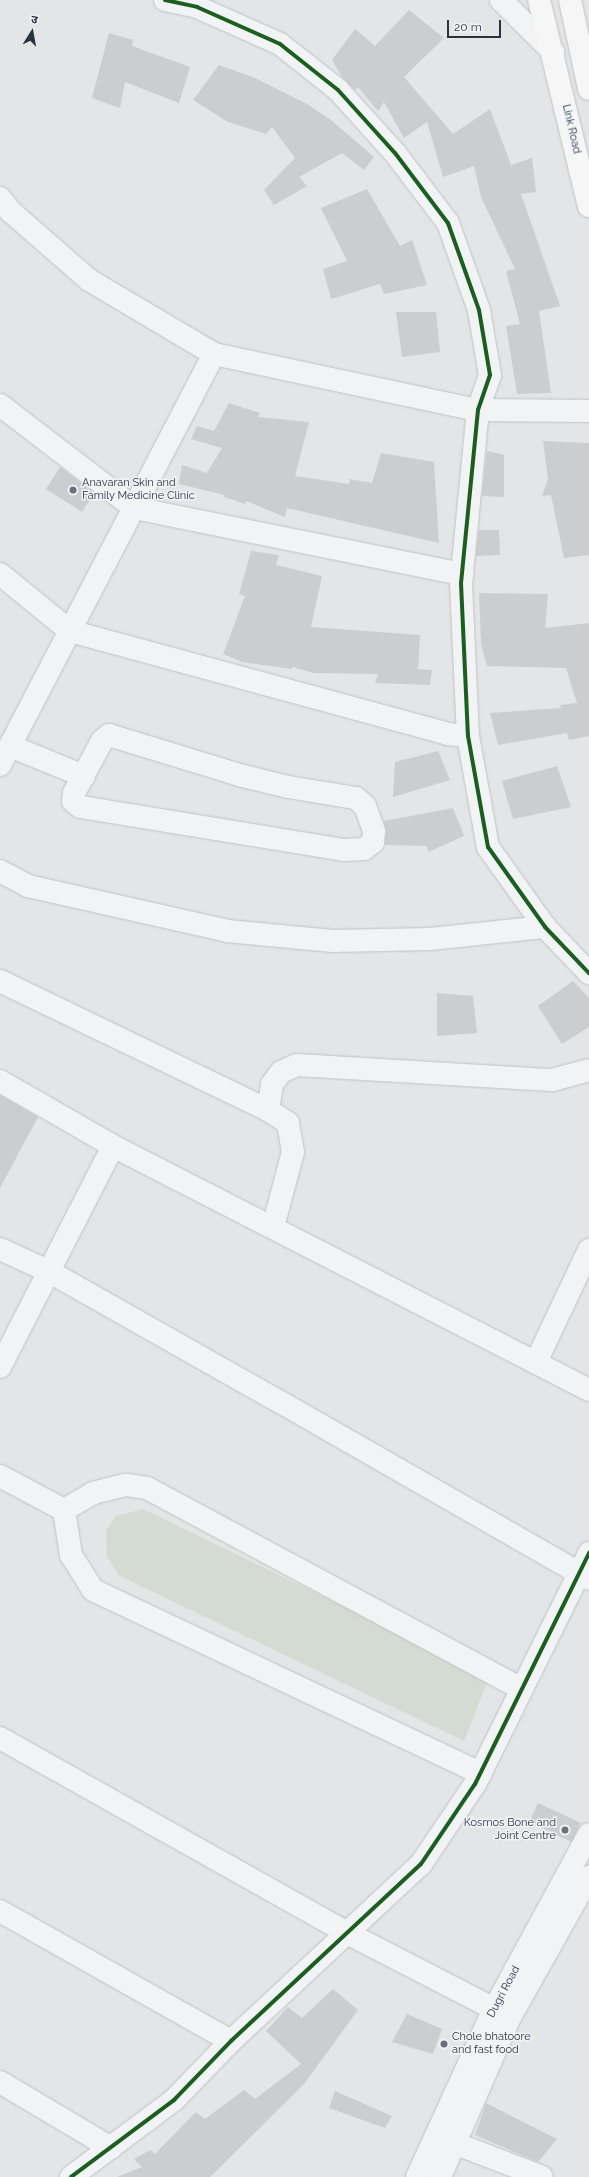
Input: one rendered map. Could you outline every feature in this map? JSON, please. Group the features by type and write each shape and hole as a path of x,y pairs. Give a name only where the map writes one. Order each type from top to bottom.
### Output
{"main road":[{"path":"570,0 589,89"},
{"name":"Link Road","path":"540,7 553,52 589,206"}],"street":[{"path":"165,0 197,7 280,44 338,90 400,160 448,223 479,310 490,375 478,410 462,574 468,736 488,847 545,927 589,973"},
{"path":"501,0 553,52"},
{"path":"580,48 589,26"},
{"path":"3,209 89,280 214,354 478,410 589,411"},
{"path":"0,765 214,354"},
{"path":"0,405 134,508 462,574"},
{"path":"0,574 70,631 448,734 468,736"},
{"path":"113,734 243,776 288,787 356,798 366,806 374,838 369,847 344,850 80,807 73,801 72,797 84,776 102,741 113,734"},
{"path":"10,746 84,776"},
{"path":"0,871 28,886 227,931 333,941 430,939 545,927"},
{"path":"0,981 268,1110 288,1122 293,1146 273,1227"},
{"path":"268,1110 272,1084 281,1072 297,1065 552,1080 589,1070"},
{"path":"0,1081 113,1146 589,1390"},
{"path":"0,1367 50,1272 113,1146"},
{"path":"0,1249 50,1272 282,1403 584,1577"},
{"path":"536,1362 589,1250"},
{"path":"0,1476 64,1510"},
{"path":"64,1510 93,1493 126,1484 147,1488 522,1689"},
{"path":"64,1510 71,1555 93,1590 481,1773"},
{"path":"71,2177 174,2100 231,2042 422,1864 481,1773 522,1689 584,1577 589,1553"},
{"path":"0,1738 348,1934 502,2013"},
{"name":"Dugri Road","path":"417,2177 502,2013 589,1834"},
{"name":"Dugri Road","path":"440,2177 502,2013 589,1877"},
{"path":"0,1911 231,2042"},
{"path":"0,2082 111,2148"},
{"path":"454,2143 542,2177"}],"shaded area":[{"path":"143,1509 489,1677 464,1741 120,1576 107,1557 106,1531 116,1516"}],"building":[{"path":"409,10 444,38 404,77 453,134 490,109 511,165 532,158 536,192 521,194 560,306 539,311 551,393 517,394 506,326 520,324 506,271 515,269 481,197 474,166 443,177 427,122 404,138 384,102 378,111 358,87 355,90 342,77 332,60 355,29 375,46"},
{"path":"109,33 133,40 132,46 190,67 179,103 125,82 120,108 92,98"},
{"path":"219,65 255,78 307,104 331,120 374,157 364,170 342,153 299,177 307,186 274,205 264,190 295,158 272,127 266,134 228,122 193,100"},
{"path":"367,189 400,246 412,240 427,285 384,294 380,284 331,299 323,269 347,261 321,208"},
{"path":"396,312 436,312 440,352 402,357"},
{"path":"229,403 260,413 258,417 309,422 295,476 349,484 350,479 372,483 381,453 434,462 439,543 287,508 285,517 246,501 245,504 224,497 225,495 179,484 182,465 207,473 222,448 191,439 197,426 214,431"},
{"path":"543,441 589,443 589,555 564,558 551,495 542,496 548,479"},
{"path":"487,451 504,455 504,497 482,496"},
{"path":"60,467 94,493 82,512 46,489"},
{"path":"479,530 499,530 500,555 476,556"},
{"path":"251,551 279,555 276,565 322,576 311,627 420,635 418,669 432,670 430,685 375,683 378,674 314,673 292,667 292,669 242,662 223,654 245,596 239,594"},
{"path":"479,593 548,594 545,628 589,623 589,736 569,740 567,733 498,745 490,713 561,708 560,705 577,703 566,668 487,666 481,644"},
{"path":"438,751 450,780 393,797 395,762"},
{"path":"557,766 571,807 513,819 502,781"},
{"path":"453,808 464,836 428,852 427,846 385,845 386,832 384,821"},
{"path":"573,981 589,998 589,1027 562,1044 538,1006"},
{"path":"437,993 473,996 477,1033 437,1036"},
{"path":"0,1095 38,1117 0,1188"},
{"path":"538,1803 581,1823 572,1842 529,1822"},
{"path":"333,1989 358,2010 304,2084 210,2177 117,2177 142,2167 134,2159 150,2150 155,2154 196,2112 205,2119 244,2090 255,2099 301,2064 266,2031 288,2007 302,2018"},
{"path":"407,2014 442,2029 433,2054 392,2042"},
{"path":"335,2091 392,2116 385,2128 329,2108"},
{"path":"486,2103 557,2139 538,2162 475,2135"}],"cycle path":[{"path":"165,0 197,7 280,44 338,90 395,153 448,223 479,310 490,375 478,410 461,583 468,736 488,847 545,927 589,973"},
{"path":"71,2177 174,2100 231,2041 421,1864 475,1784 589,1553"}],"place":[{"name":"Anavaran Skin and Family Medicine Clinic","path":"73,490"},
{"name":"Kosmos Bone and Joint Centre","path":"565,1830"},
{"name":"Chole bhatoore and fast food","path":"444,2044"}]}
